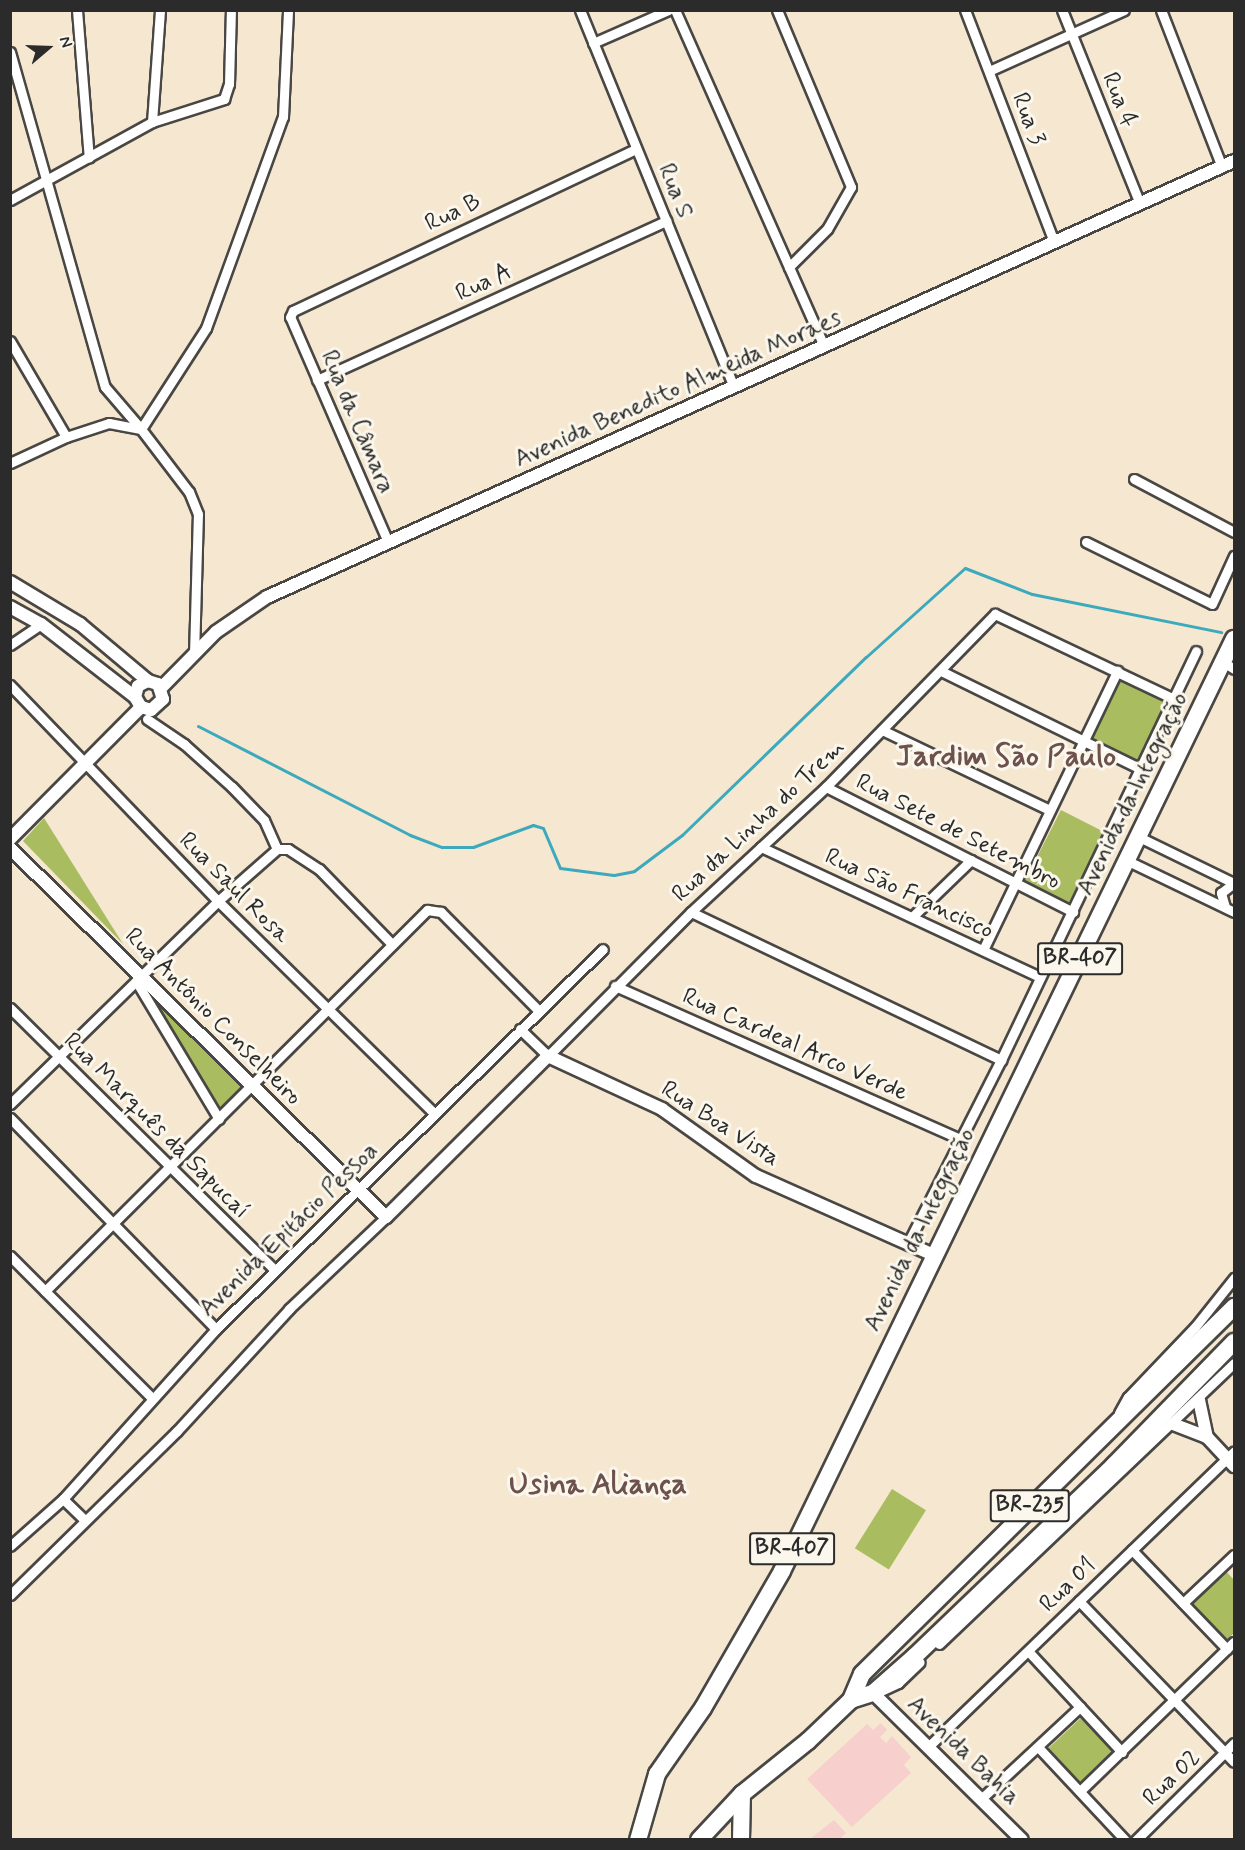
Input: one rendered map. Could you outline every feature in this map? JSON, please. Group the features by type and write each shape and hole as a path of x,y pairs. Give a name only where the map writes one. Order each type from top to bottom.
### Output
{"highway":[{"name":"Avenida da Integração","path":"638,1838 657,1774 703,1708 770,1594 936,1256 1137,836 1229,665 1234,639"},
{"name":"BR-235","path":"699,1837 742,1794 808,1741 850,1700 862,1674 1234,1307"},
{"name":"BR-235","path":"873,1693 1114,1465 1234,1342"},
{"path":"850,1700 873,1693"},
{"path":"741,1839 742,1794"}],"main road":[{"name":"Avenida Benedito Almeida Moraes","path":"162,688 194,655 250,606 387,542 1234,161"},
{"path":"10,582 81,624 148,681 162,688 161,704 151,710 138,702 41,624 10,607"},
{"path":"10,839 84,763 138,702 138,686 148,681"},
{"name":"Rua Antônio Conselheiro","path":"10,848 357,1192 386,1217"},
{"path":"386,1217 548,1056"},
{"name":"Rua Boa Vista","path":"548,1056 663,1108 756,1176 936,1256"},
{"path":"1199,1400 1207,1437"},
{"path":"1173,1424 1207,1437 1232,1458"},
{"name":"Avenida Bahia","path":"873,1693 1022,1839"}],"street":[{"path":"77,10 89,158"},
{"path":"152,122 160,10"},
{"path":"10,200 152,122 224,99 229,84 231,10"},
{"path":"141,429 206,328 283,117 288,10"},
{"name":"Rua S","path":"580,10 734,387"},
{"path":"593,43 668,10"},
{"path":"675,10 824,346"},
{"path":"777,10 851,187 827,229 789,267"},
{"name":"Rua 3","path":"965,10 1054,242"},
{"name":"Rua 4","path":"1062,10 1140,204"},
{"path":"989,71 1124,10"},
{"path":"1161,10 1222,167"},
{"path":"10,52 105,387 141,429 189,492 198,514 194,655"},
{"name":"Rua B","path":"290,317 309,302 636,149"},
{"name":"Rua A","path":"317,380 666,221"},
{"name":"Rua da Câmara","path":"290,317 387,542"},
{"path":"10,341 66,437"},
{"path":"10,463 66,437 109,423 141,429"},
{"path":"1134,479 1234,532"},
{"path":"1086,542 1212,604 1234,556"},
{"name":"Rua da Linha do Trem","path":"548,1056 691,912 826,787 995,614 1117,671"},
{"path":"10,645 41,624"},
{"path":"908,1243 1073,912 1196,651"},
{"path":"941,671 1141,769"},
{"path":"983,950 1117,671 1173,699"},
{"name":"Rua Saul Rosa","path":"10,685 218,901 435,1114"},
{"path":"147,719 184,744 232,787 264,820 278,849"},
{"path":"882,730 1050,810"},
{"name":"Rua Sete de Setembro","path":"826,787 1073,912"},
{"path":"1137,836 1234,883 1221,893 1230,910"},
{"name":"Rua São Francisco","path":"761,847 1040,977"},
{"path":"10,1104 218,901 278,849 288,849 319,869 392,944"},
{"path":"912,917 971,860"},
{"path":"1126,860 1230,910"},
{"path":"45,1291 115,1224 168,1167 219,1119 427,910 441,912 538,1010"},
{"path":"691,912 1001,1060"},
{"name":"Avenida Epitácio Pessoa","path":"10,1546 63,1499 151,1397 216,1329 357,1192 538,1010 603,949"},
{"name":"Rua Antônio Conselheiro","path":"139,978 219,1119"},
{"name":"Rua Cardeal Arco Verde","path":"615,986 960,1139"},
{"name":"Rua Marquês da Sapucaí","path":"10,1008 168,1167 275,1270"},
{"path":"520,1029 548,1056"},
{"path":"10,1118 216,1329"},
{"path":"10,1595 84,1519 177,1431 289,1309 386,1217"},
{"path":"10,1256 151,1397"},
{"path":"1113,1424 1128,1397 1195,1327 1234,1278"},
{"path":"873,1693 898,1683 1199,1400 1234,1363"},
{"name":"Rua 01","path":"929,1746 1132,1550 1232,1458"},
{"path":"63,1499 84,1519"},
{"path":"1132,1550 1227,1649"},
{"path":"1183,1603 1232,1562"},
{"path":"1079,1602 1234,1762"},
{"path":"1080,1791 1234,1642"},
{"path":"1028,1651 1122,1752"},
{"path":"982,1798 1080,1707"},
{"name":"Rua 02","path":"1136,1839 1234,1743"},
{"path":"1038,1747 1125,1839"}],"shaded area":[{"path":"881,1723 887,1730 880,1737 886,1743 892,1736 911,1757 904,1765 911,1773 852,1827 807,1779 867,1724 873,1730"},
{"path":"834,1820 846,1833 840,1839 810,1839"}],"green space":[{"path":"1121,680 1166,703 1136,763 1091,740"},
{"path":"1061,810 1105,832 1067,906 1023,884"},
{"path":"44,818 123,944 23,841"},
{"path":"141,983 244,1087 219,1113"},
{"path":"892,1489 926,1510 889,1570 855,1548"},
{"path":"1224,1569 1234,1580 1234,1633 1224,1643 1188,1604"},
{"path":"1083,1716 1116,1751 1081,1783 1049,1748"}],"waterway":[{"path":"198,726 410,835 442,847 473,847 533,825 543,828 560,868 614,875 634,871 682,835 866,657 965,568 1032,594 1221,632"}],"district":[{"name":"Jardim São Paulo","path":"1006,757"},
{"name":"Usina Aliança","path":"598,1485"}]}
